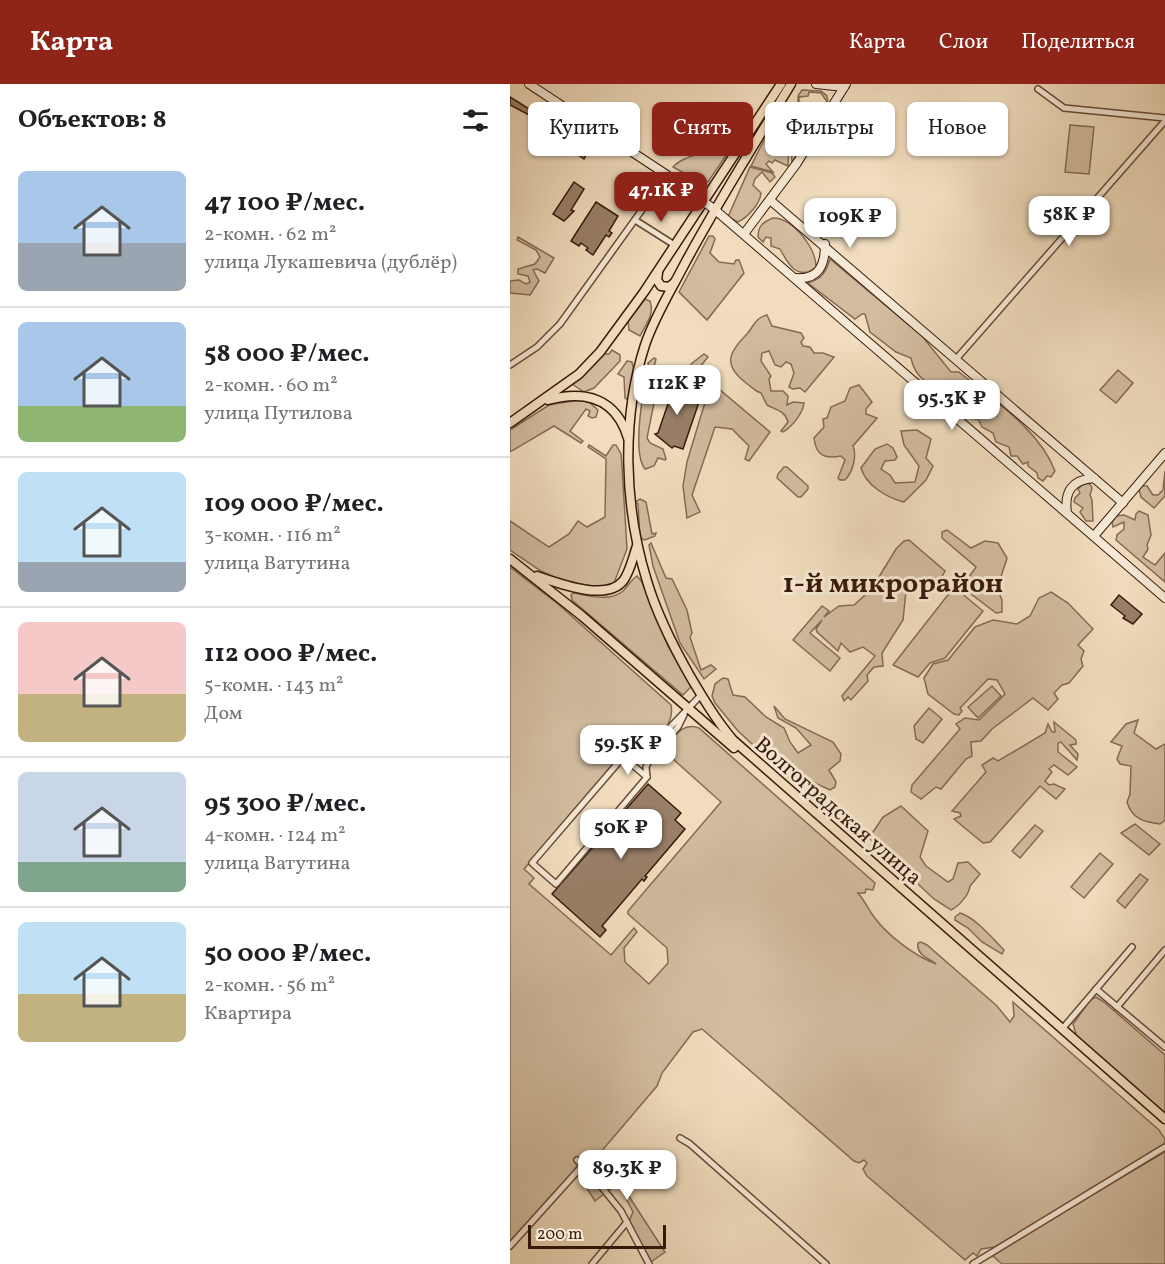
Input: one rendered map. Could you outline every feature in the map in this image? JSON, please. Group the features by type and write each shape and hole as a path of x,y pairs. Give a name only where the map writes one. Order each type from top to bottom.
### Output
{"main road":[{"path":"529,84 667,175 714,209 1165,597"},
{"path":"510,423 544,401 590,363 676,246 781,84"},
{"name":"Волгоградская улица","path":"791,84 714,209 650,331 640,360 629,441 631,503 647,583 664,626 702,694 725,730 742,749 1165,1119"},
{"path":"744,234 797,163 845,86 816,84"},
{"path":"770,200 825,244 1123,503"},
{"path":"794,278 806,279 816,274 822,267 825,244"},
{"path":"676,246 682,257 682,270"},
{"path":"658,272 657,280 661,286 669,287 675,282"},
{"path":"544,401 580,395 600,401 622,423 629,441"},
{"path":"1094,536 1165,453"},
{"path":"1067,513 1065,499 1070,487 1081,479 1094,478"},
{"path":"531,574 569,586 607,590 623,581 638,544"},
{"name":"Волгоградская улица","path":"510,559 531,574 1165,1126"}],"street":[{"path":"1038,89 1064,108 1165,119"},
{"path":"957,358 1165,119"},
{"path":"512,363 552,334 667,175"},
{"path":"635,220 676,246"},
{"path":"687,711 678,727 649,761 646,767 647,777 556,884 532,863 639,740 658,741 702,694"},
{"path":"623,757 647,777"},
{"path":"1063,1028 1132,946"},
{"path":"1118,1007 1165,950"},
{"path":"1096,989 1165,1047"},
{"path":"680,1138 690,1144 826,1264"},
{"path":"973,1264 1165,1147"},
{"path":"577,1160 592,1174 627,1222 649,1264"},
{"path":"510,1246 583,1165"},
{"path":"592,1264 627,1222"}],"shaded area":[{"path":"802,90 821,91 827,96 828,102 821,93 809,92 808,96 799,97 799,102 798,96"},
{"path":"1070,125 1094,127 1089,174 1065,172"},
{"path":"765,138 765,156 788,156 788,166 775,160 772,163 769,161 766,164 773,172 751,166"},
{"path":"693,156 726,156 708,182 697,180 673,167"},
{"path":"750,167 772,173 775,177 770,182 762,172 755,179 753,185 761,193 760,197 753,210 738,222 728,217"},
{"path":"773,218 788,223 802,235 812,251 816,267 804,273 799,272 790,265 780,249 771,246 771,238 766,237 763,242 758,237 762,225"},
{"path":"709,236 715,239 710,253 719,262 734,264 736,260 739,260 744,273 707,320 679,292"},
{"path":"518,237 554,258 545,273 537,269 533,270 539,281 530,295 510,293 510,281 519,280 526,284 530,282 528,276 518,274 518,269 535,264 540,257 536,250 517,240"},
{"path":"830,259 922,336 951,372 959,372 1014,416 1048,456 1055,471 1051,477 1047,476 1043,481 1038,478 1037,473 1028,466 1028,462 1023,464 1017,456 1011,456 1009,447 996,442 993,433 982,427 978,419 966,418 953,404 953,395 944,393 941,384 938,383 933,387 916,371 911,358 896,352 870,332 865,314 855,319 808,283 823,274"},
{"path":"645,299 650,301 651,310 640,336 629,330 628,321"},
{"path":"767,315 772,326 801,333 804,338 801,342 803,346 810,347 814,353 834,357 805,392 800,388 789,387 794,373 791,364 786,362 781,367 775,365 769,351 762,353 761,361 771,376 769,379 771,391 783,391 788,396 787,405 793,402 804,403 802,411 790,427 783,432 781,431 788,422 785,415 767,405 761,393 739,377 731,365 732,353 736,347 757,320"},
{"path":"612,350 620,355 620,361 594,388 584,392 572,384 602,354 609,354"},
{"path":"704,354 708,357 699,368 700,373 770,432 749,461 745,459 749,446 732,429 715,427 692,495 700,512 687,518 683,486 687,462 706,399 694,381 691,364"},
{"path":"656,359 650,382 654,403 647,438 650,443 663,449 666,459 658,458 654,466 645,469 639,451 639,424 645,377 650,372 648,363"},
{"path":"627,361 632,362 634,371 628,400 625,398 624,377 618,374"},
{"path":"1118,370 1133,383 1116,403 1100,390"},
{"path":"859,385 872,402 866,409 866,414 877,418 853,446 855,454 852,468 845,480 840,480 838,478 845,460 841,456 822,455 817,449 814,438 824,427 823,419 827,418 831,407 845,401 850,388"},
{"path":"579,400 589,402 598,410 596,417 592,418 588,416 590,411 586,409 570,431 583,441 581,443 554,426 510,452 510,430 549,405"},
{"path":"917,430 931,439 926,458 933,466 926,480 904,502 891,498 878,490 861,468 875,449 887,444 893,448 897,457 895,460 885,461 881,469 890,475 895,483 915,482 919,466 904,445 901,431"},
{"path":"589,445 606,456 613,445 616,445 621,454 627,549 614,583 601,588 560,580 541,571 510,550 510,521 549,547 569,534 578,521 587,527 605,517 606,459 588,447"},
{"path":"784,467 787,467 808,486 801,497 798,497 777,478"},
{"path":"1165,471 1165,496 1154,508 1141,497 1139,489 1147,486 1153,495 1158,495 1163,490"},
{"path":"1084,483 1090,484 1092,488 1090,495 1093,521 1086,521 1080,512 1083,508 1074,502 1080,493 1078,489"},
{"path":"640,499 646,502 652,534 656,533 655,536 645,540 640,538 638,504 635,502"},
{"path":"1139,511 1148,515 1151,535 1147,545 1148,549 1143,557 1155,565 1165,553 1165,582 1116,540 1117,535 1124,529 1124,522 1113,527 1112,522 1116,516 1124,515 1135,520"},
{"path":"947,530 971,548 985,541 998,543 1007,558 997,589 1002,600 1002,612 996,613 962,587 976,567 942,538 942,532"},
{"path":"909,540 945,571 936,587 924,588 911,584 906,591 903,620 882,653 883,666 874,667 867,675 868,681 851,700 848,697 844,701 842,696 875,656 863,647 850,652 841,643 838,651 817,632 816,629 822,620 810,633 840,658 830,671 793,640 822,606 829,611 824,617 839,606 854,605 874,585 896,549 904,541"},
{"path":"651,543 666,578 672,579 687,610 692,633 690,637 701,670 711,665 716,669 704,679 680,643 653,566 649,545"},
{"path":"510,567 558,604 671,705 672,711 668,724 655,740 649,740 641,733 524,869 534,878 529,884 611,955 634,928 637,932 624,948 625,962 649,984 668,963 667,948 628,914 628,911 721,802 663,750 683,729 693,726 699,728 875,883 873,890 866,889 865,893 858,893 874,917 894,938 919,956 936,964 919,951 918,943 927,945 997,1006 1010,1022 1014,1016 1013,1002 1159,1130 1165,1139 1165,1146 995,1247 981,1249 977,1256 973,1253 965,1260 867,1176 863,1169 867,1163 864,1160 859,1163 854,1161 702,1029 693,1032 662,1073 657,1086 600,1153 618,1183 595,1201 581,1179 573,1173 510,1245"},
{"path":"637,576 642,582 668,646 692,686 683,695 572,600 571,595 574,593 599,597 618,594"},
{"path":"954,587 983,611 945,658 930,663 918,677 893,665"},
{"path":"1051,592 1068,603 1093,629 1078,645 1084,651 1081,659 1083,666 1069,683 1062,685 1054,693 1058,699 1048,710 1033,698 992,729 981,741 971,742 972,756 966,759 941,789 936,787 921,799 911,792 912,785 960,729 956,724 965,718 979,720 1005,694 997,680 988,679 960,708 962,711 959,715 954,714 928,694 924,678 933,664 948,660 975,627 993,620 1017,624 1030,616 1039,598"},
{"path":"723,678 728,679 733,695 745,697 766,717 784,728 798,753 811,745 796,728 778,718 774,706 785,719 833,742 841,754 840,761 829,770 836,782 835,787 830,790 806,779 788,777 738,731 712,696 715,684"},
{"path":"992,686 1001,696 978,718 968,707"},
{"path":"929,708 942,719 923,743 916,739 914,726"},
{"path":"1138,720 1134,733 1156,749 1165,744 1165,820 1160,824 1139,819 1129,808 1127,802 1130,794 1131,766 1120,764 1117,759 1122,746 1111,742 1126,724"},
{"path":"1054,722 1076,740 1076,744 1070,745 1078,754 1077,760 1061,742 1058,743 1058,752 1077,767 1068,775 1054,765 1049,769 1052,772 1045,781 1049,785 1054,784 1065,789 1056,799 1040,786 990,842 983,843 954,819 961,816 960,813 952,811 986,772 982,765 993,758 998,761 1045,733 1048,724 1052,732 1055,732"},
{"path":"901,806 928,831 920,857 926,866 948,882 953,879 958,863 968,862 980,874 970,886 963,900 951,910 934,899 869,838 883,817"},
{"path":"1135,824 1160,844 1149,855 1121,833"},
{"path":"1035,825 1043,831 1020,858 1012,851"},
{"path":"1100,853 1113,864 1084,898 1071,887"},
{"path":"1140,874 1148,880 1125,908 1117,901"},
{"path":"960,913 984,929 1004,950 1002,954 982,942 968,928 955,920"},
{"path":"1096,997 1165,1055 1165,1113 1077,1037 1073,1024 1090,1000"},
{"path":"1165,1152 1165,1264 1002,1264 993,1256 993,1253"},
{"path":"623,1187 665,1252 651,1262 629,1221 633,1212 621,1189"}],"building":[{"path":"510,97 528,108 528,114 510,105"},
{"path":"574,182 584,189 571,210 574,211 564,221 553,214"},
{"path":"596,202 618,216 609,231 612,233 609,237 606,235 593,255 581,243 579,246 571,241"},
{"path":"667,380 675,380 680,387 679,411 687,391 699,402 683,449 674,446 672,448 655,434 658,433 669,401 662,393 661,387"},
{"path":"1119,595 1142,614 1133,624 1123,618 1125,616 1111,605"},
{"path":"648,784 681,813 675,820 685,829 645,876 647,877 644,881 642,879 602,926 606,930 600,937 552,894"}],"district":[{"name":"1-й микрорайон","path":"893,582"}]}
